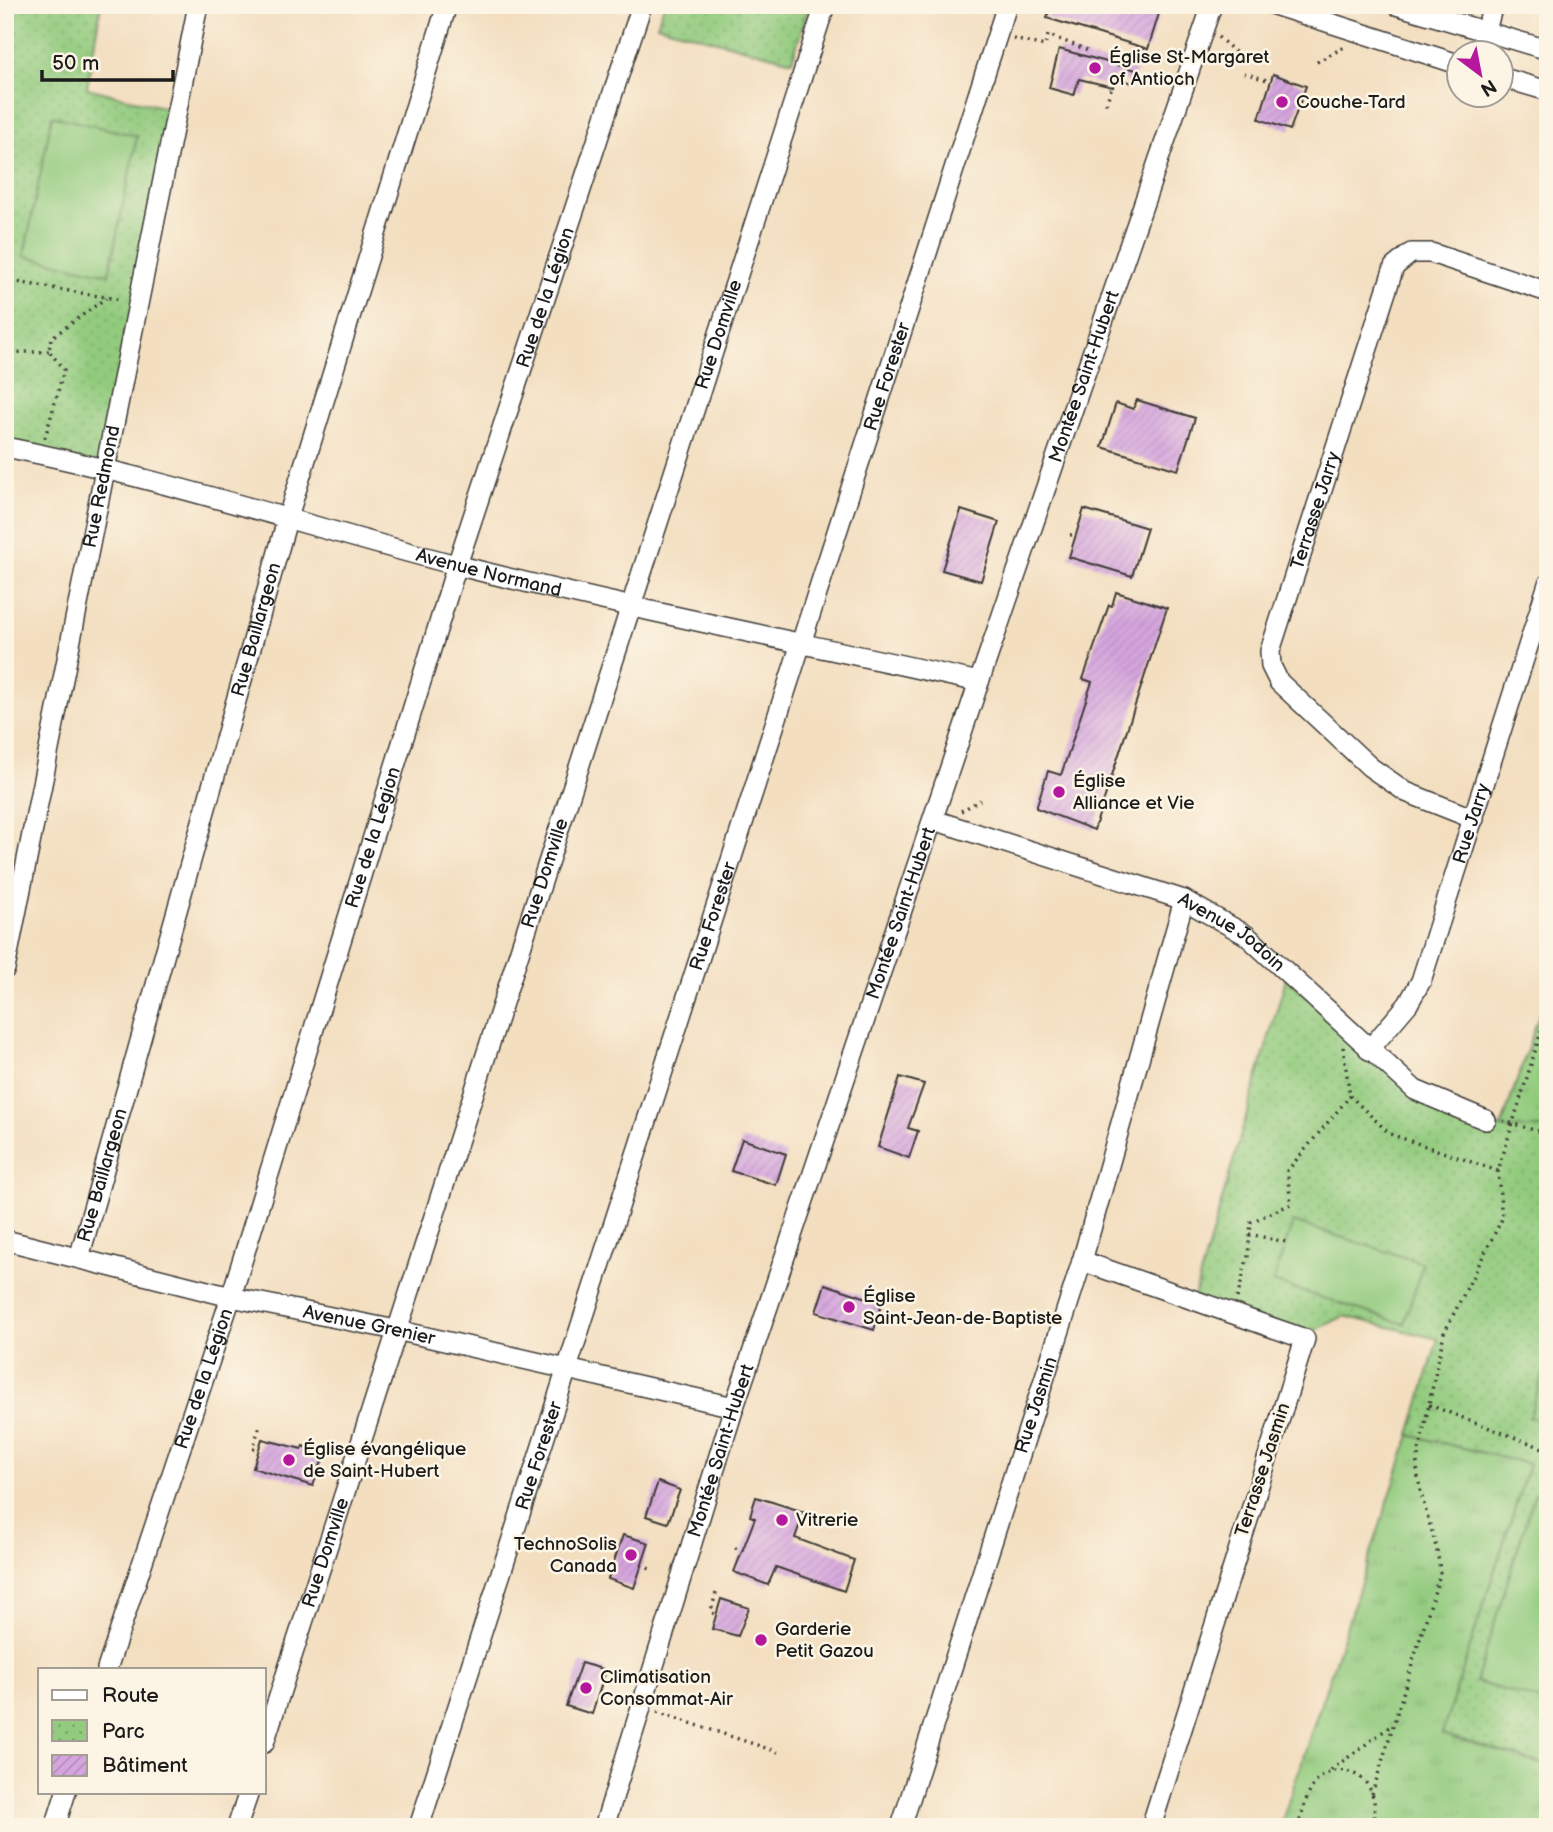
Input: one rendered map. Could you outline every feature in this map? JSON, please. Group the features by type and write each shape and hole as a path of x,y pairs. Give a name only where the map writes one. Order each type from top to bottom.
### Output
{"street":[{"name":"Rue Redmond","path":"5,969 198,5"},
{"name":"Rue Baillargeon","path":"79,1258 287,520 447,5"},
{"name":"Rue de la Légion","path":"107,1668 231,1297 457,565 642,5"},
{"name":"Rue Domville","path":"266,1737 825,5"},
{"name":"Rue Forester","path":"419,1827 1007,5"},
{"name":"Montée Saint-Hubert","path":"604,1827 734,1407 1212,5"},
{"path":"1274,5 1444,60"},
{"path":"1396,5 1548,50"},
{"path":"1483,38 1493,5"},
{"path":"1514,81 1548,91"},
{"name":"Terrasse Jarry","path":"1474,819 1406,792 1370,767 1279,682 1271,666 1270,651 1394,267 1411,253 1431,253 1548,292"},
{"name":"Avenue Normand","path":"5,447 104,467 287,520 457,565 630,606 979,682"},
{"name":"Rue Jarry","path":"1369,1050 1408,1004 1421,981 1548,584"},
{"name":"Avenue Jodoin","path":"934,820 1184,900 1246,935 1415,1090 1486,1120"},
{"name":"Rue Jasmin","path":"901,1827 1082,1261 1184,900"},
{"name":"Avenue Grenier","path":"5,1240 231,1297 396,1330 734,1407"},
{"name":"Terrasse Jasmin","path":"1082,1261 1305,1339 1151,1827"},
{"path":"55,1827 65,1794"},
{"path":"237,1827 248,1794"}],"path":[{"path":"1205,26 1248,64"},
{"path":"998,35 1051,47"},
{"path":"1045,46 1048,35 1090,51"},
{"path":"1317,62 1367,35"},
{"path":"1244,73 1270,81"},
{"path":"1106,104 1115,78"},
{"path":"5,280 138,303"},
{"path":"41,454 64,370 49,351 51,338 106,298"},
{"path":"5,354 11,351 26,355 49,351"},
{"path":"1070,535 1076,534"},
{"path":"1339,1022 1350,1096 1390,1134 1498,1171"},
{"path":"1375,1827 1372,1794 1440,1574 1438,1549 1417,1483 1417,1461 1444,1333 1502,1219 1498,1171 1541,1032 1548,1028"},
{"path":"1233,1314 1248,1256 1251,1222 1291,1204 1287,1171 1350,1096"},
{"path":"1512,1122 1548,1134"},
{"path":"1249,1234 1286,1242"},
{"path":"1429,1405 1548,1450"},
{"path":"258,1428 253,1448 259,1450"},
{"path":"735,1548 743,1551"},
{"path":"641,1566 653,1570"},
{"path":"716,1593 711,1611 716,1616"},
{"path":"642,1707 778,1752"},
{"path":"1298,1827 1309,1793 1329,1771 1394,1724"},
{"path":"1329,1771 1351,1771 1372,1794"}],"green space":[{"path":"5,5 101,5 87,88 182,112 106,474 5,455"},
{"path":"664,5 809,5 792,61 657,25"},
{"path":"52,116 137,136 109,274 24,256"},
{"path":"1286,978 1453,1115 1501,1128 1548,1128 1548,1766 1442,1734 1529,1464 1410,1435 1438,1339 1344,1316 1304,1336 1194,1297"},
{"path":"1548,988 1548,1128 1501,1128"},
{"path":"1293,1222 1423,1263 1404,1324 1273,1282"},
{"path":"1548,1360 1548,1423 1529,1417"},
{"path":"1410,1435 1529,1464 1442,1734 1548,1766 1548,1827 1280,1827"},
{"path":"1535,1493 1548,1497 1548,1703 1476,1682"}],"building":[{"path":"1051,5 1161,7 1148,49 1047,18"},
{"name":"Église St-Margaret of Antioch","path":"1059,49 1136,70 1132,83 1115,77 1113,87 1079,79 1074,95 1049,88"},
{"name":"Couche-Tard","path":"1273,74 1306,86 1290,130 1259,119"},
{"path":"1137,400 1195,418 1178,470 1102,447 1116,403 1133,409"},
{"path":"1084,509 1147,528 1132,576 1069,557"},
{"path":"961,510 999,522 981,581 942,570"},
{"path":"1116,592 1167,608 1094,830 1036,808 1048,771 1061,775 1092,682 1083,679"},
{"path":"900,1077 924,1084 908,1128 918,1131 909,1158 878,1147"},
{"path":"742,1139 786,1154 776,1185 731,1171"},
{"name":"Église Saint-Jean-de-Baptiste","path":"825,1284 882,1303 874,1330 816,1312"},
{"name":"Église évangélique de Saint-Hubert","path":"262,1439 325,1453 313,1486 253,1468"},
{"path":"658,1482 680,1490 668,1523 646,1516"},
{"path":"756,1497 804,1512 795,1538 854,1560 844,1591 776,1567 768,1585 734,1572 755,1518 750,1516"},
{"name":"TechnoSolis Canada","path":"623,1535 649,1543 634,1588 608,1579"},
{"path":"721,1599 749,1608 738,1636 712,1629"},
{"name":"Climatisation Consommat-Air","path":"581,1663 606,1670 592,1714 566,1706"}],"place":[{"name":"Église St-Margaret of Antioch","path":"1095,68"},
{"name":"Couche-Tard","path":"1282,102"},
{"name":"Église Alliance et Vie","path":"1059,792"},
{"name":"Église Saint-Jean-de-Baptiste","path":"849,1307"},
{"name":"Église évangélique de Saint-Hubert","path":"289,1460"},
{"name":"Vitrerie","path":"782,1520"},
{"name":"TechnoSolis Canada","path":"631,1555"},
{"name":"Garderie Petit Gazou","path":"761,1640"},
{"name":"Climatisation Consommat-Air","path":"586,1688"}]}
